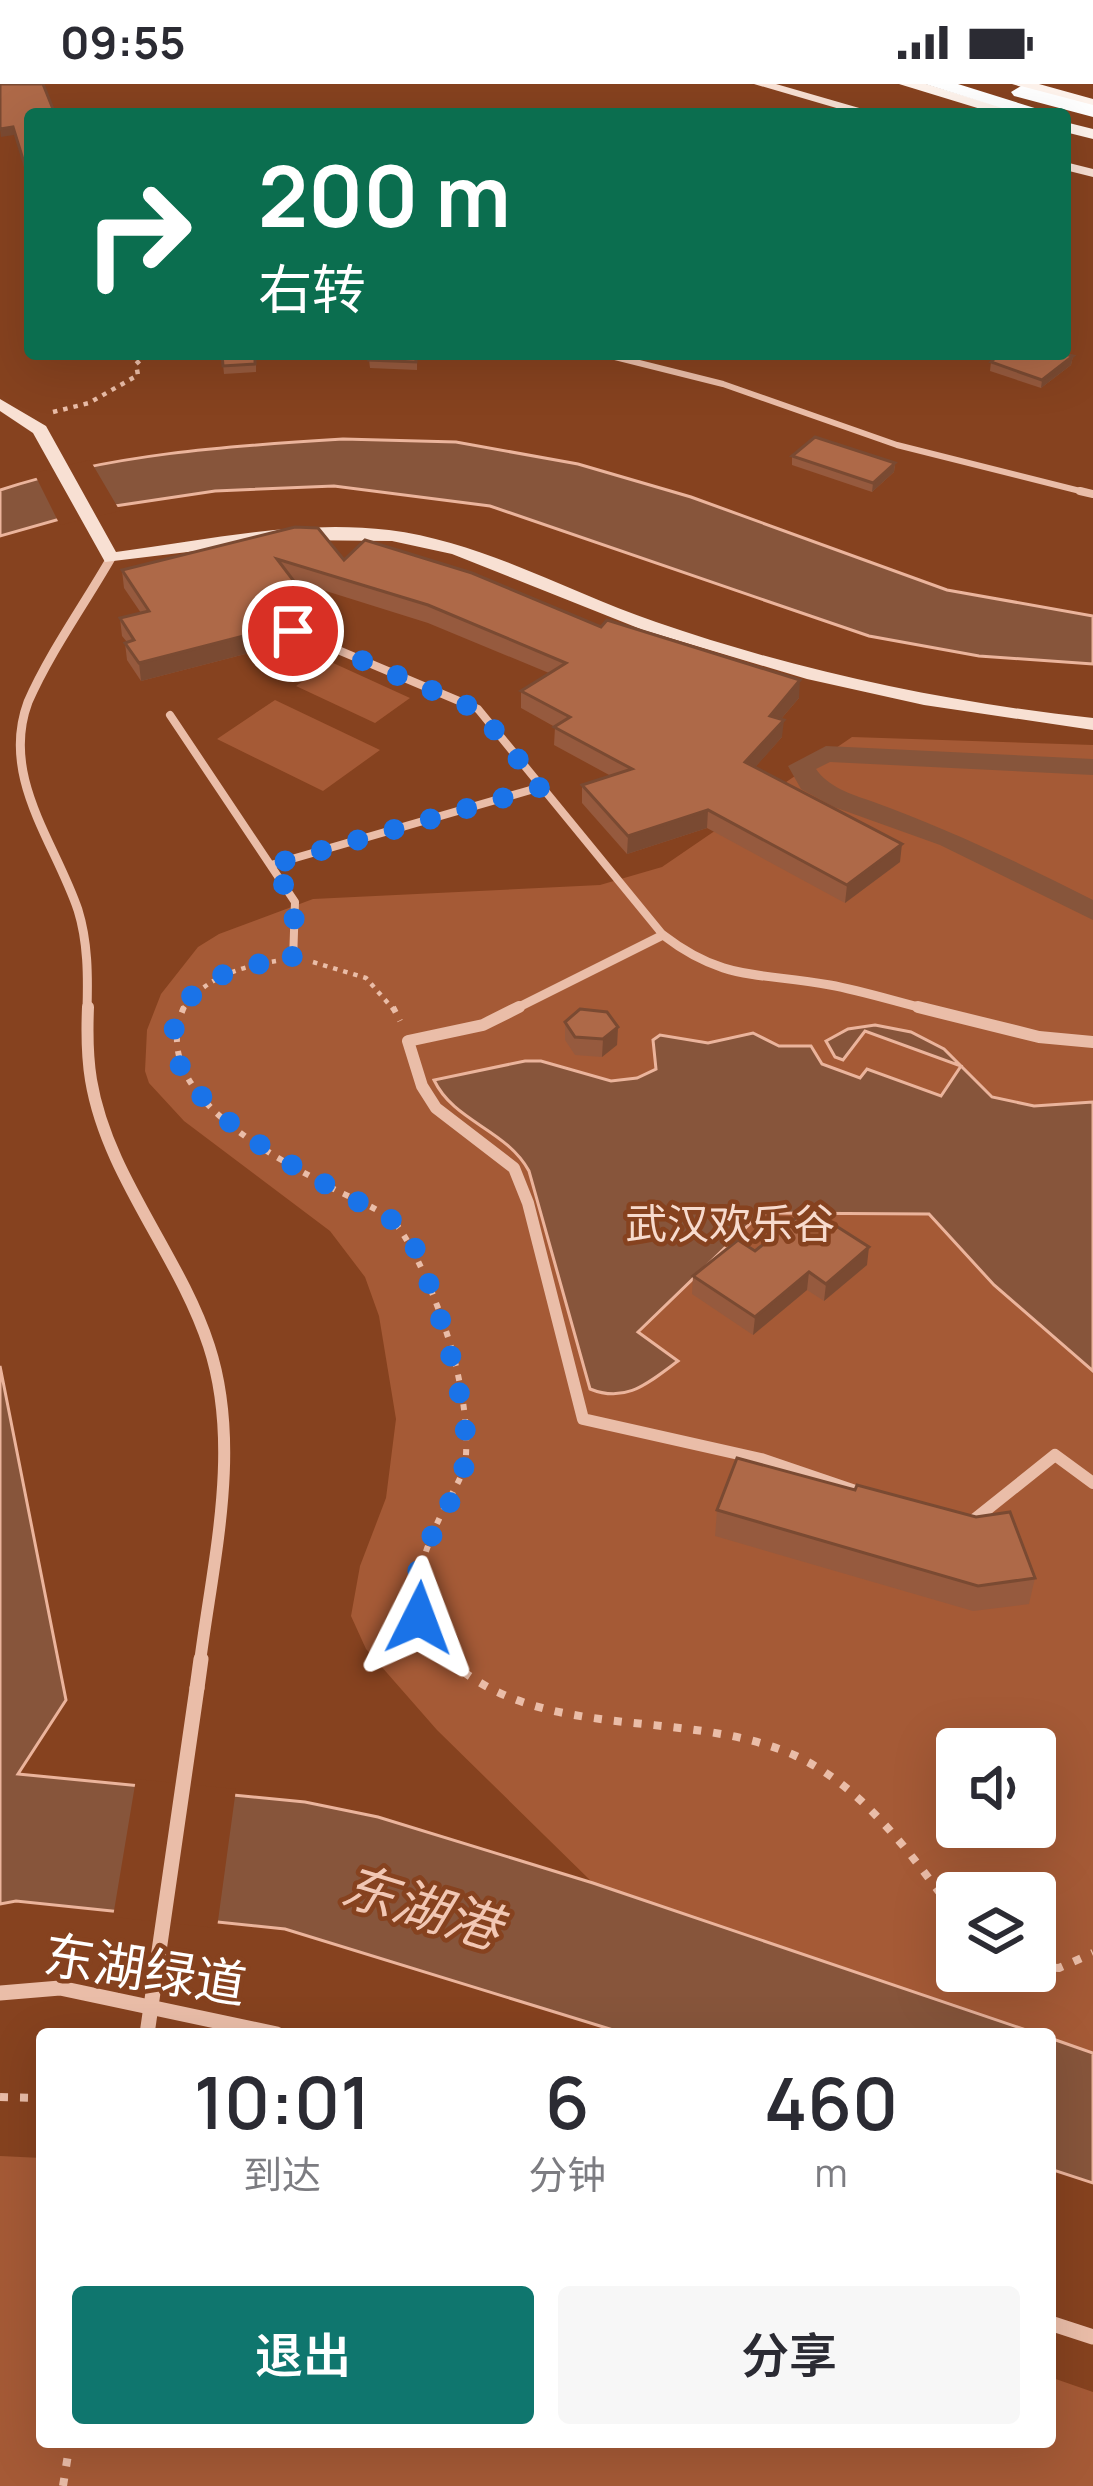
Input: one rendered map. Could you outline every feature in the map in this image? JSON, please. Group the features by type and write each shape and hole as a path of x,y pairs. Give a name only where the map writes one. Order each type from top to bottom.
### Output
{"highway":[{"path":"935,84 1019,108"},
{"path":"992,84 1093,108"},
{"path":"1050,84 1093,94"}],"main road":[{"path":"907,84 994,108"},
{"path":"1020,84 1093,108"}],"street":[{"path":"761,84 851,108"},
{"path":"0,404 26,419 53,450 111,558"},
{"path":"111,558 310,533 399,536 449,549 653,627 826,679 950,706 1093,724"},
{"path":"111,558 27,704 16,729 10,769 22,813 80,915 86,946 89,1073 102,1121 193,1301 216,1372 223,1428 197,1688 148,2028"},
{"path":"868,1495 761,1459 583,1418 528,1203 514,1168 436,1108 422,1086 408,1041 483,1025 663,935 694,959 725,972 830,985 1040,1037 1093,1042"},
{"path":"952,1520 972,1523 1055,1455 1093,1483"},
{"name":"东湖绿道","path":"0,1993 60,1988 250,2028"},
{"path":"1056,2325 1093,2337"}],"lane":[{"path":"627,360 723,384 897,445 1093,494"},
{"path":"293,631 478,710 663,935"},
{"path":"170,715 295,902 292,961"},
{"path":"271,865 541,787"}],"path":[{"path":"26,419 89,403 138,375 136,364 140,360"},
{"path":"408,1041 390,998 368,977 334,964 292,961 244,968 205,986 179,1016 175,1051 186,1080 218,1114 392,1220 414,1244 438,1309 466,1433 465,1463 414,1588 428,1635 470,1681 543,1708 721,1732 796,1756 864,1804 936,1889"},
{"path":"1056,1968 1093,1953"},
{"path":"0,2096 36,2098"},
{"path":"63,2486 69,2448"}],"green space":[{"path":"331,662 410,698 375,723 296,686"},
{"path":"275,700 380,750 323,791 217,739"},
{"name":"武汉欢乐谷","path":"852,737 1093,745 1093,2053 1056,2040 1056,2028 1020,2028 593,1883 437,1730 366,1649 351,1616 360,1566 386,1498 396,1419 379,1316 365,1277 330,1231 184,1121 149,1083 145,1071 147,1030 161,994 198,947 219,934 313,899 600,885 662,867"},
{"path":"0,2156 36,2158 36,2448 1056,2448 1056,2379 1093,2392 1093,2486 0,2486"}],"water":[{"path":"343,439 456,442 578,464 691,497 947,590 1093,616 1093,664 979,656 869,636 490,506 334,486 215,491 95,509 0,536 0,490 42,478 169,454"},
{"path":"875,1025 911,1032 944,1049 961,1066 865,1031 843,1060 835,1057 826,1041 848,1029"},
{"path":"753,1033 779,1046 811,1046 822,1064 860,1078 867,1069 941,1096 961,1066 992,1097 1034,1106 1093,1102 1093,1371 994,1285 929,1214 761,1213 638,1332 678,1361 626,1392 590,1389 529,1171 507,1145 454,1106 434,1080 525,1061 541,1061 611,1081 637,1078 656,1069 653,1040 660,1035 708,1043"},
{"name":"东湖港","path":"0,1366 66,1700 18,1774 305,1802 378,1817 593,1883 1020,2028 607,2028 285,1929 16,1901 0,1904"},
{"path":"1056,2040 1093,2053 1093,2183 1056,2171"}],"pier":[{"path":"90,460 120,511 60,525 34,473"},
{"path":"136,1779 236,1789 217,1928 113,1917"}],"building":[{"path":"0,84 43,84 53,108 24,108 24,163 13,127 0,129"},
{"path":"222,360 255,360 255,364 223,366"},
{"path":"993,360 1068,360 1042,380"},
{"path":"815,437 895,463 873,483 792,456"},
{"path":"295,527 318,528 344,560 365,540 472,573 601,627 607,620 800,680 770,716 784,720 745,762 902,844 847,885 708,810 628,836 582,785 632,769 554,727 570,717 521,691 566,663 428,605 277,559 306,597 260,608 275,628 139,663 125,643 134,640 120,618 149,611 122,570"},
{"path":"580,1009 607,1012 618,1027 603,1039 575,1037 565,1022"},
{"path":"808,1208 869,1247 826,1284 809,1272 755,1317 693,1276 738,1240 755,1251"},
{"path":"737,1458 976,1517 1010,1512 1035,1578 978,1586 717,1510"}],"waterway":[{"path":"1093,767 826,754 801,766 811,783 844,801 950,839 1093,911"}],"route":[{"path":"293,631 467,703 478,710 541,787 271,865 295,902 292,961 254,965 214,980 194,994 176,1024 175,1051 181,1070 192,1089 218,1114 392,1220 414,1244 438,1309 466,1433 465,1463 418,1569 414,1588 419,1618"}]}
